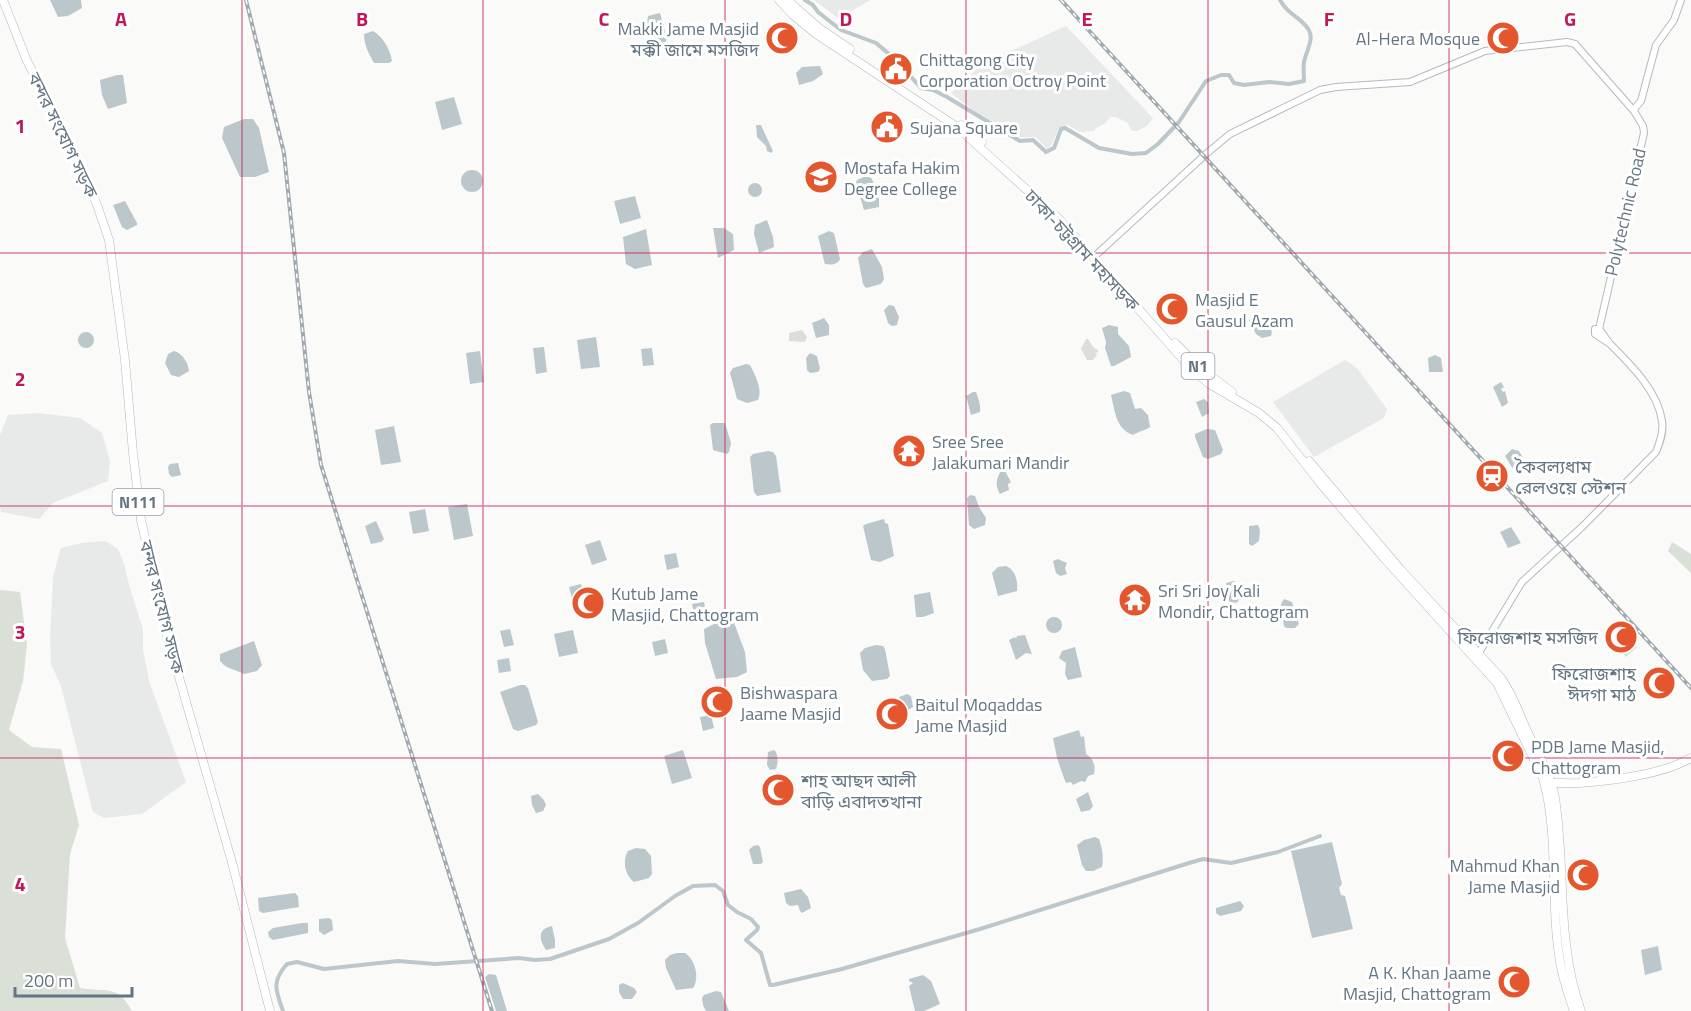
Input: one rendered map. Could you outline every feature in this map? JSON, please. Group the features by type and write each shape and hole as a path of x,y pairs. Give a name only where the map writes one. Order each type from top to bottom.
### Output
{"highway":[{"name":"বন্দর সংযোগ সড়ক","path":"3,0 27,61 71,146 96,202 109,240 125,360 141,520 167,635 233,866 270,1011"},
{"name":"ঢাকা-চট্টগ্রাম মহাসড়ক","path":"779,0 793,15 816,33 957,128 1003,165 1057,212 1137,303 1194,363 1231,392 1261,409 1281,426 1499,685 1548,783"},
{"name":"ঢাকা-চট্টগ্রাম মহাসড়ক","path":"787,0 819,28 972,134 1058,218 1188,365 1208,383 1259,413 1277,428 1321,484 1476,657"},
{"path":"1548,783 1604,780 1668,768 1689,760"},
{"path":"1548,783 1561,967 1574,1011"},
{"path":"1548,783 1555,797 1559,829 1565,947 1581,1011"}],"street":[{"path":"1096,255 1230,134 1327,88 1410,82 1485,51 1567,42 1575,44 1634,111 1641,101 1656,45 1674,20 1681,0"},
{"name":"Polytechnic Road","path":"1476,657 1522,582 1583,526 1656,452 1661,438 1663,422 1659,408 1642,381 1610,344 1595,334 1595,329 1599,329 1644,133 1641,120 1634,111"}],"shaded area":[{"path":"50,0 81,0 82,8 68,16 58,17"},
{"path":"814,0 870,0 839,19"},
{"path":"660,13 667,38 665,44 658,44 650,35 647,25 648,16"},
{"path":"1066,26 1153,118 1147,126 1132,131 1127,122 1115,117 1110,117 1106,123 1094,131 1080,132 1068,125 1059,128 1047,149 1036,137 1020,137 977,113 951,93 981,65"},
{"path":"373,31 388,48 392,61 389,63 374,63 370,56 364,34"},
{"path":"820,66 823,74 813,81 799,85 796,73 802,67"},
{"path":"123,75 127,103 108,109 102,95 100,80"},
{"path":"454,97 462,124 442,130 435,102"},
{"path":"244,119 253,119 259,128 269,172 255,177 240,177 222,138 224,127"},
{"path":"756,125 761,125 773,151 771,153 757,137"},
{"path":"472,170 480,173 483,181 480,189 472,192 464,189 461,181 464,173"},
{"path":"864,177 872,179 879,198 879,207 864,210 856,183"},
{"path":"752,183 758,183 762,190 758,197 752,197 748,193 748,187"},
{"path":"635,196 641,218 620,224 614,201"},
{"path":"125,201 137,223 127,230 122,227 113,205"},
{"path":"767,220 774,247 759,253 754,234 755,225"},
{"path":"713,228 724,228 733,234 734,250 718,258"},
{"path":"646,229 652,265 635,269 626,264 623,237"},
{"path":"829,231 834,233 840,259 832,264 825,264 818,236"},
{"path":"872,249 882,267 884,279 881,284 866,288 863,284 858,258 863,252"},
{"path":"889,305 894,306 899,317 897,325 892,326 888,323 884,310"},
{"path":"1263,315 1272,332 1271,336 1262,338 1256,334 1249,320"},
{"path":"824,318 829,325 829,335 816,338 812,323"},
{"path":"1109,325 1118,327 1118,334 1129,346 1131,357 1114,366 1111,366 1105,348 1106,342 1102,328"},
{"path":"802,330 807,337 805,342 789,341 789,333"},
{"path":"86,332 94,340 86,348 78,340"},
{"path":"596,337 600,367 581,369 577,340"},
{"path":"1086,339 1098,350 1093,360 1087,360 1081,349"},
{"path":"544,347 547,372 536,374 533,348"},
{"path":"652,348 654,365 643,366 641,349"},
{"path":"174,351 186,361 189,371 179,377 171,375 165,363 168,354"},
{"path":"480,351 484,382 470,384 466,353"},
{"path":"810,353 817,356 820,369 818,372 810,373 807,370 806,358"},
{"path":"1435,355 1441,358 1443,372 1429,372 1428,358"},
{"path":"1345,360 1357,368 1387,409 1384,418 1314,457 1273,402"},
{"path":"750,365 760,391 758,400 747,403 737,399 730,373 733,368"},
{"path":"1501,382 1504,387 1501,389 1505,391 1508,403 1502,407 1493,387"},
{"path":"1124,391 1130,393 1135,409 1141,408 1148,415 1150,427 1133,435 1123,429 1120,424 1115,414 1111,395"},
{"path":"976,392 978,396 980,412 971,415 966,396"},
{"path":"1204,399 1208,402 1209,413 1202,417 1196,402"},
{"path":"38,413 80,418 102,433 110,461 108,481 53,503 39,519 1,512 0,506 0,435 8,415"},
{"path":"725,423 731,443 727,454 713,450 710,425"},
{"path":"394,426 401,462 381,465 375,430"},
{"path":"1207,429 1215,430 1223,450 1221,454 1208,459 1203,457 1195,437 1195,434"},
{"path":"1512,449 1519,451 1528,467 1519,473 1515,472 1505,456"},
{"path":"773,452 776,456 781,492 757,496 754,492 750,457 753,454"},
{"path":"178,463 181,475 172,477 168,467 170,464"},
{"path":"1002,469 1011,482 1008,484 1009,490 1000,494 997,481"},
{"path":"970,495 975,496 986,518 985,525 974,529 969,525 967,498"},
{"path":"467,504 473,536 454,540 448,507"},
{"path":"425,509 429,531 413,534 409,512"},
{"path":"884,519 888,524 894,556 880,562 871,560 863,526"},
{"path":"376,521 384,539 371,544 365,526"},
{"path":"1258,525 1259,541 1252,546 1249,544 1249,526"},
{"path":"1511,527 1521,543 1508,548 1500,532"},
{"path":"600,540 607,560 592,565 585,545"},
{"path":"105,541 118,549 124,563 143,629 143,650 150,684 186,782 142,814 104,818 93,812 61,686 51,664 50,638 53,577 61,548"},
{"path":"1672,542 1691,554 1691,573 1668,551"},
{"path":"676,553 679,567 667,570 664,555"},
{"path":"1058,559 1067,563 1065,568 1067,574 1060,576 1056,573 1053,561"},
{"path":"1006,566 1016,577 1017,591 998,596 992,573 998,567"},
{"path":"1234,581 1238,587 1239,597 1238,602 1233,603 1229,601 1226,583"},
{"path":"581,584 584,596 572,598 569,587"},
{"path":"0,590 20,592 27,645 23,681 9,730 32,747 61,749 79,825 70,854 65,938 80,988 116,993 127,1002 132,1011 0,1011"},
{"path":"930,592 934,613 916,617 914,595"},
{"path":"1284,599 1292,602 1299,624 1295,628 1284,626 1281,604"},
{"path":"704,602 707,616 695,619 692,604"},
{"path":"1051,617 1057,617 1062,625 1060,631 1051,633 1046,628 1046,622"},
{"path":"733,620 745,652 747,672 737,677 716,679 705,643 704,629 720,621"},
{"path":"510,629 514,645 504,647 500,631"},
{"path":"573,630 578,653 559,657 554,634"},
{"path":"1025,635 1032,654 1026,653 1016,660 1009,640"},
{"path":"665,639 668,653 655,656 652,642"},
{"path":"1629,640 1637,647 1626,657 1619,648"},
{"path":"254,641 262,665 257,671 244,674 229,668 220,661 220,654"},
{"path":"883,646 885,649 890,676 887,679 872,681 863,670 860,653 865,648"},
{"path":"1075,647 1082,677 1068,680 1065,674 1066,663 1059,658 1062,651"},
{"path":"509,658 511,671 499,673 497,660"},
{"path":"520,685 528,688 538,722 536,725 518,731 513,729 500,692"},
{"path":"907,694 911,696 913,707 903,713 899,697"},
{"path":"711,715 714,728 703,731 700,717"},
{"path":"1079,730 1081,737 1084,736 1086,754 1093,762 1095,771 1094,774 1088,776 1085,782 1081,781 1073,785 1065,781 1053,738"},
{"path":"683,750 692,778 672,784 664,756"},
{"path":"774,750 777,756 776,769 770,770 767,765 768,752"},
{"path":"1088,792 1093,806 1090,810 1081,812 1076,799"},
{"path":"538,794 546,805 543,811 536,813 531,796"},
{"path":"1095,837 1099,839 1101,846 1102,867 1086,871 1082,865 1077,845"},
{"path":"1332,842 1342,884 1339,888 1341,895 1345,896 1353,929 1312,938 1291,851"},
{"path":"758,845 763,862 753,864 749,850"},
{"path":"636,848 645,849 651,856 652,874 649,878 634,882 628,876 625,863 628,851"},
{"path":"801,889 808,897 811,908 802,913 798,905 790,906 786,903 784,893"},
{"path":"295,893 298,896 299,907 263,913 259,911 258,898"},
{"path":"1240,901 1244,906 1241,911 1220,916 1216,913 1216,908"},
{"path":"319,919 332,920 333,930 324,935 319,931"},
{"path":"308,923 308,933 273,940 269,937 268,932 273,928"},
{"path":"552,926 555,948 546,950 541,935 547,927"},
{"path":"1658,946 1662,970 1645,975 1641,950"},
{"path":"677,953 685,953 694,964 696,979 693,988 676,990 666,968 665,960"},
{"path":"489,974 496,975 507,1011 496,1011 485,977"},
{"path":"923,975 931,981 940,1004 924,1011 915,1011 909,986 913,983 909,979"},
{"path":"623,983 637,992 632,999 623,999 619,992 619,985"},
{"path":"716,991 721,992 729,1011 706,1011 702,998"}],"waterway":[{"path":"805,0 841,30 876,43 894,58 921,88 933,90 947,97 1020,141 1033,140 1046,152 1054,148 1061,129 1065,128 1099,148 1132,154 1146,153 1158,144 1179,122 1206,81 1221,75 1229,75 1234,83 1244,85 1269,82 1289,84 1304,81 1304,64 1311,37 1310,32 1280,0"},
{"path":"283,1011 276,987 279,976 287,964 297,962 324,969 398,961 435,964 519,958 550,959 609,939 638,923 693,886 715,885 723,891 728,905 751,919 758,927 746,940 761,953 770,985 773,985 842,969 980,929 1203,859 1231,863 1278,852 1320,836"}],"railway":[{"path":"246,0 284,153 309,392 321,465 492,1011"},
{"path":"1061,0 1691,688"}],"place":[{"name":"Makki Jame Masjid মক্কী জামে মসজিদ","path":"782,38"},
{"name":"Al-Hera Mosque","path":"1503,38"},
{"name":"Chittagong City Corporation Octroy Point","path":"896,69"},
{"name":"Sujana Square","path":"887,127"},
{"name":"Mostafa Hakim Degree College","path":"821,177"},
{"name":"Masjid E Gausul Azam","path":"1172,309"},
{"name":"Sree Sree Jalakumari Mandir","path":"909,451"},
{"name":"কৈবল্যধাম রেলওয়ে স্টেশন","path":"1492,476"},
{"name":"Sri Sri Joy Kali Mondir, Chattogram","path":"1135,600"},
{"name":"Kutub Jame Masjid, Chattogram","path":"588,603"},
{"name":"ফিরোজশাহ মসজিদ","path":"1621,637"},
{"name":"ফিরোজশাহ ঈদগা মাঠ","path":"1659,683"},
{"name":"Bishwaspara Jaame Masjid","path":"717,702"},
{"name":"Baitul Moqaddas Jame Masjid","path":"892,714"},
{"name":"PDB Jame Masjid, Chattogram","path":"1508,756"},
{"name":"শাহ আছদ আলী বাড়ি এবাদতখানা","path":"778,790"},
{"name":"Mahmud Khan Jame Masjid","path":"1583,875"},
{"name":"A K. Khan Jaame Masjid, Chattogram","path":"1514,982"}]}
